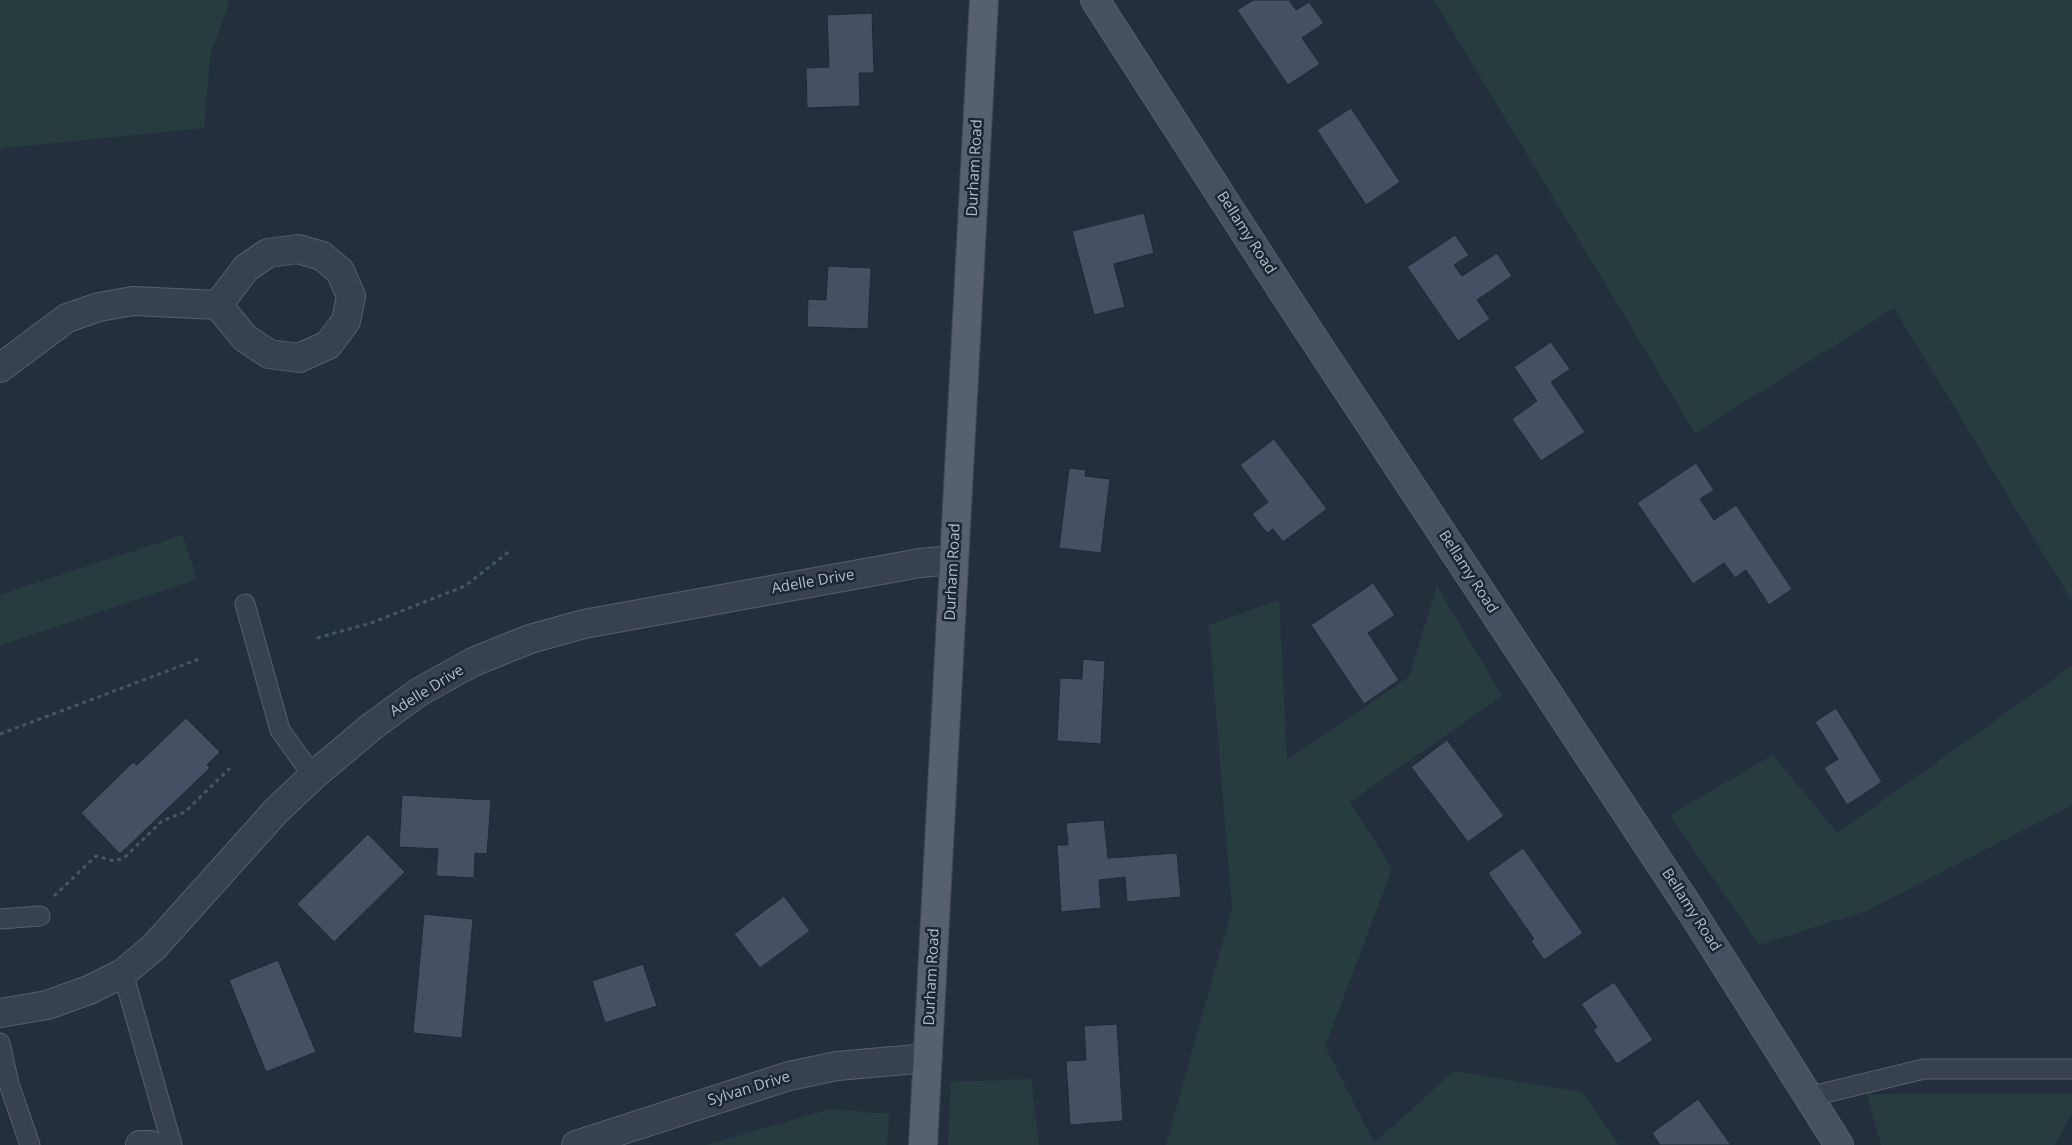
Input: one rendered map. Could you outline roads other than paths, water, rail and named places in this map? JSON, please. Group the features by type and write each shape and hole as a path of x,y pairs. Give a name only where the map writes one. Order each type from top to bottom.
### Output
{"main road":[{"name":"Durham Road","path":"923,1145 984,0"}],"street":[{"name":"Bellamy Road","path":"1095,0 1293,306 1690,909 1839,1145"},
{"path":"0,368 33,341 67,318 99,307 133,301 218,305 245,338 269,354 299,358 328,345 346,321 351,296 340,271 322,256 298,249 268,253 246,268 218,305"},
{"name":"Adelle Drive","path":"0,1013 47,1005 89,990 123,973 154,947 276,812 313,776 371,728 419,692 473,662 530,640 584,624 920,563 953,560"},
{"name":"Sylvan Drive","path":"576,1145 790,1076 837,1066 928,1058"},
{"path":"140,1145 150,1145"}],"lane":[{"path":"245,604 280,730 313,776"},
{"path":"0,919 40,916"},
{"path":"123,973 172,1145"},
{"path":"0,1043 9,1084 30,1145"},
{"path":"1808,1097 1924,1069 2072,1069"}]}
